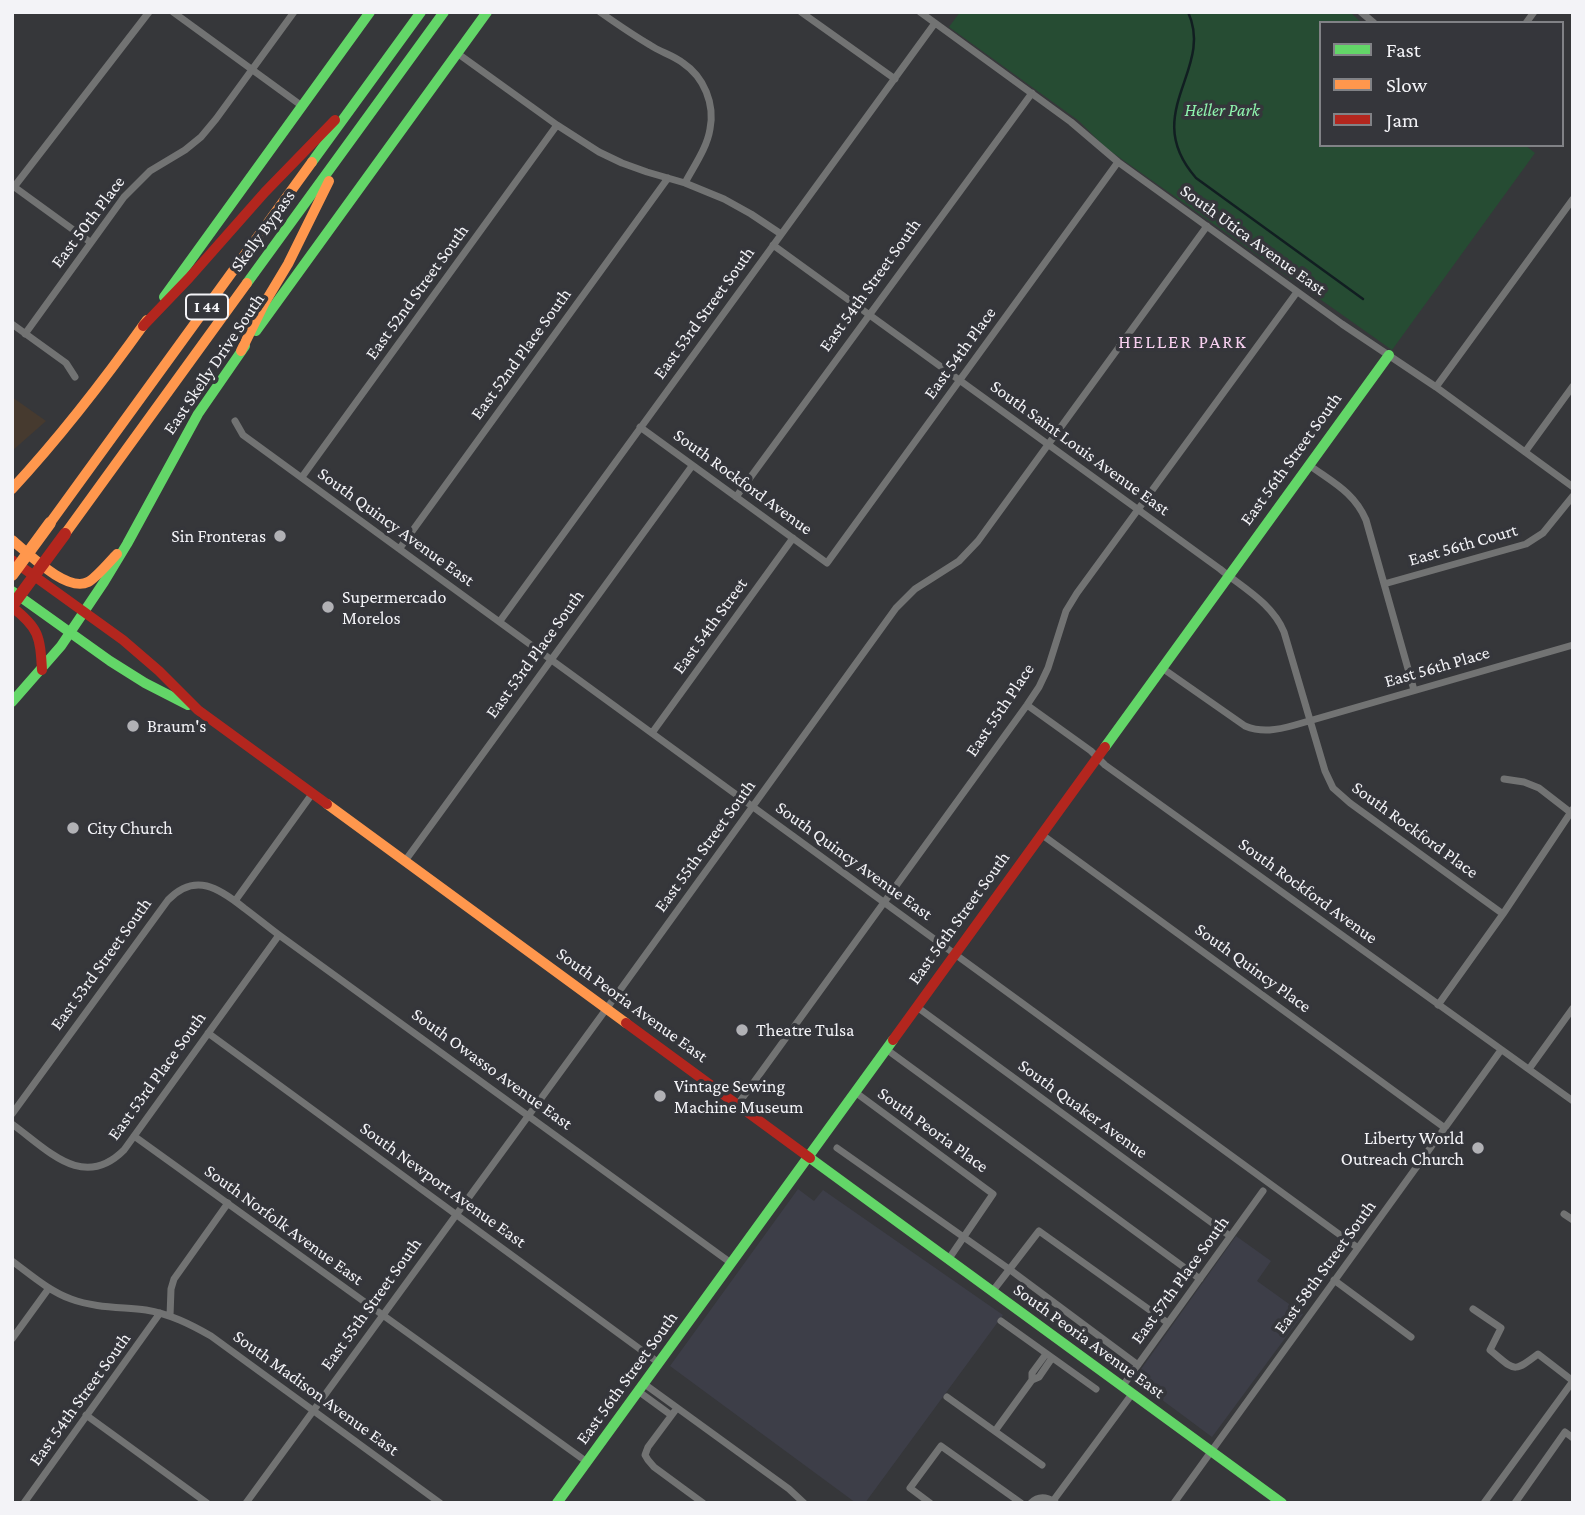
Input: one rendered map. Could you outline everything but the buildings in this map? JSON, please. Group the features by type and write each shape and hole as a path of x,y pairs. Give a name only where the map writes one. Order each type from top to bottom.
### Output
{"main road":[{"path":"12,489 84,407 370,12"},
{"name":"Skelly Bypass","path":"12,575 421,12"},
{"name":"Skelly Bypass","path":"12,607 444,12"},
{"name":"East Skelly Drive South","path":"12,702 42,670 84,612 127,544 198,414 241,351 487,12"},
{"path":"144,326 265,192 365,90"},
{"path":"241,351 264,304 288,264 344,150"},
{"name":"East 56th Street South","path":"559,1502 1389,355"},
{"path":"12,540 59,577 75,584 88,582 127,544"},
{"name":"South Peoria Avenue East","path":"12,560 123,640 159,670 198,710"},
{"name":"South Peoria Avenue East","path":"12,591 125,671 198,710 1282,1503"},
{"path":"12,607 27,618 37,631 42,670"}],"street":[{"path":"90,242 13,186 149,12"},
{"path":"173,12 302,106"},
{"name":"East 50th Place","path":"25,334 124,197 138,181 201,136 294,12"},
{"path":"600,12 653,48 682,62 698,76 703,85 710,106 710,131 685,183"},
{"path":"801,12 895,79"},
{"name":"South Utica Avenue East","path":"920,12 1071,122 1118,162 1573,487"},
{"name":"East 53rd Street South","path":"500,621 935,23"},
{"path":"457,53 599,152 646,172 685,183 724,199 781,234"},
{"name":"East 54th Street South","path":"736,497 1032,93"},
{"name":"East 52nd Street South","path":"302,477 557,125"},
{"name":"East 54th Place","path":"827,563 1118,162"},
{"name":"East 52nd Place South","path":"400,548 668,178"},
{"path":"1436,387 1573,200"},
{"name":"East 55th Street South","path":"246,1503 896,608 915,589 946,570 968,552 1207,226"},
{"name":"South Saint Louis Avenue East","path":"773,245 1268,607 1280,622 1310,721"},
{"name":"East 55th Place","path":"738,1104 1027,705 1048,668 1066,611 1297,292"},
{"path":"12,324 66,363 75,377"},
{"path":"1525,452 1573,386"},
{"name":"South Quincy Avenue East","path":"235,421 243,435 1358,1248"},
{"name":"South Rockford Avenue","path":"640,427 827,563"},
{"path":"1309,465 1347,492 1361,509 1414,690"},
{"name":"East 53rd Place South","path":"405,861 692,466"},
{"name":"East 56th Court","path":"1384,584 1526,544 1543,533 1573,496"},
{"name":"East 54th Street","path":"653,733 793,538"},
{"name":"East 56th Place","path":"1310,721 1573,645"},
{"path":"1162,668 1252,729 1269,731 1310,721"},
{"name":"South Rockford Avenue","path":"1027,705 1116,773 1573,1101"},
{"name":"South Rockford Place","path":"1310,721 1333,788 1503,914"},
{"path":"1438,1005 1572,810 1539,788 1504,779"},
{"path":"235,901 312,794"},
{"name":"South Quincy Place","path":"1041,834 1445,1128"},
{"name":"East 53rd Street South","path":"12,1114 174,894 191,886 205,885 235,901"},
{"name":"South Owasso Avenue East","path":"235,901 732,1263"},
{"name":"East 53rd Place South","path":"12,1124 68,1164 80,1168 106,1165 124,1150 279,935"},
{"name":"South Quaker Avenue","path":"917,1007 1230,1236"},
{"path":"1529,1069 1573,1008"},
{"name":"South Newport Avenue East","path":"208,1033 659,1363"},
{"path":"886,1049 1200,1279"},
{"name":"East 58th Street South","path":"1174,1503 1501,1050"},
{"name":"South Peoria Place","path":"855,1092 993,1194 964,1238"},
{"name":"South Norfolk Avenue East","path":"134,1136 587,1462"},
{"name":"South Peoria Avenue East","path":"837,1148 1009,1269 1138,1365"},
{"name":"East 57th Place South","path":"1055,1502 1127,1391 1138,1365 1263,1191"},
{"path":"170,1316 174,1279 228,1203"},
{"path":"1564,1214 1573,1220"},
{"path":"992,1292 1039,1231 1168,1323"},
{"path":"948,1260 964,1238"},
{"name":"South Madison Avenue East","path":"12,1261 49,1288 69,1298 91,1305 160,1313 211,1336 440,1503"},
{"path":"1334,1280 1411,1337"},
{"path":"12,1339 49,1288"},
{"path":"1473,1309 1501,1328 1490,1350 1511,1367 1520,1367 1538,1354 1572,1383 1484,1503"},
{"name":"East 54th Street South","path":"24,1503 160,1313"},
{"path":"1001,1321 1096,1389"},
{"path":"995,1431 1032,1380 1032,1373 1060,1342"},
{"path":"641,1387 677,1408 789,1489 804,1503"},
{"path":"641,1387 671,1415"},
{"path":"947,1397 1042,1465"},
{"path":"677,1408 645,1455 654,1466 703,1503"},
{"path":"86,1415 207,1503"},
{"path":"1515,1503 1565,1432 1573,1438"},
{"path":"930,1503 910,1488 941,1446 1021,1503"},
{"path":"1031,1503 1039,1497 1055,1502"}],"shaded area":[{"path":"12,397 46,421 12,451"},
{"path":"798,1189 814,1201 823,1190 1003,1315 865,1503 856,1503 670,1366"},
{"path":"1236,1236 1271,1261 1257,1281 1303,1314 1212,1437 1134,1379"}],"green space":[{"name":"Heller Park","path":"960,12 1350,12 1360,21 1319,21 1319,147 1528,147 1535,153 1392,350 1106,148 1079,121 949,27"}],"waterway":[{"path":"1188,12 1194,33 1193,53 1176,112 1174,133 1180,155 1196,178 1363,299"}],"traffic: fast":[{"path":"164,297 370,12"},
{"path":"312,162 421,12"},
{"path":"247,283 444,12"},
{"path":"256,331 487,12"},
{"path":"12,702 61,646 104,582 198,414 245,346"},
{"path":"1105,747 1389,355"},
{"path":"12,591 110,661 188,705"},
{"path":"557,1503 893,1040"},
{"path":"810,1158 1282,1503"}],"traffic: slow":[{"path":"50,523 312,162"},
{"path":"241,351 329,181"},
{"path":"65,534 247,283"},
{"path":"12,489 82,407 147,320"},
{"path":"12,575 50,523"},
{"path":"12,540 48,570 79,584 91,580 117,554"},
{"path":"327,804 626,1023"}],"traffic: jam":[{"path":"143,326 265,192 335,120"},
{"path":"12,606 65,534"},
{"path":"12,560 123,640 198,710 327,804"},
{"path":"12,607 33,627 39,641 42,670"},
{"path":"893,1040 1105,747"},
{"path":"626,1023 810,1158"}],"place":[{"name":"Sin Fronteras","path":"280,536"},
{"name":"Supermercado Morelos","path":"328,607"},
{"name":"Braum's","path":"133,726"},
{"name":"City Church","path":"73,828"},
{"name":"Theatre Tulsa","path":"742,1030"},
{"name":"Vintage Sewing Machine Museum","path":"660,1096"},
{"name":"Liberty World Outreach Church","path":"1478,1148"}],"district":[{"name":"HELLER PARK","path":"1183,342"}]}
